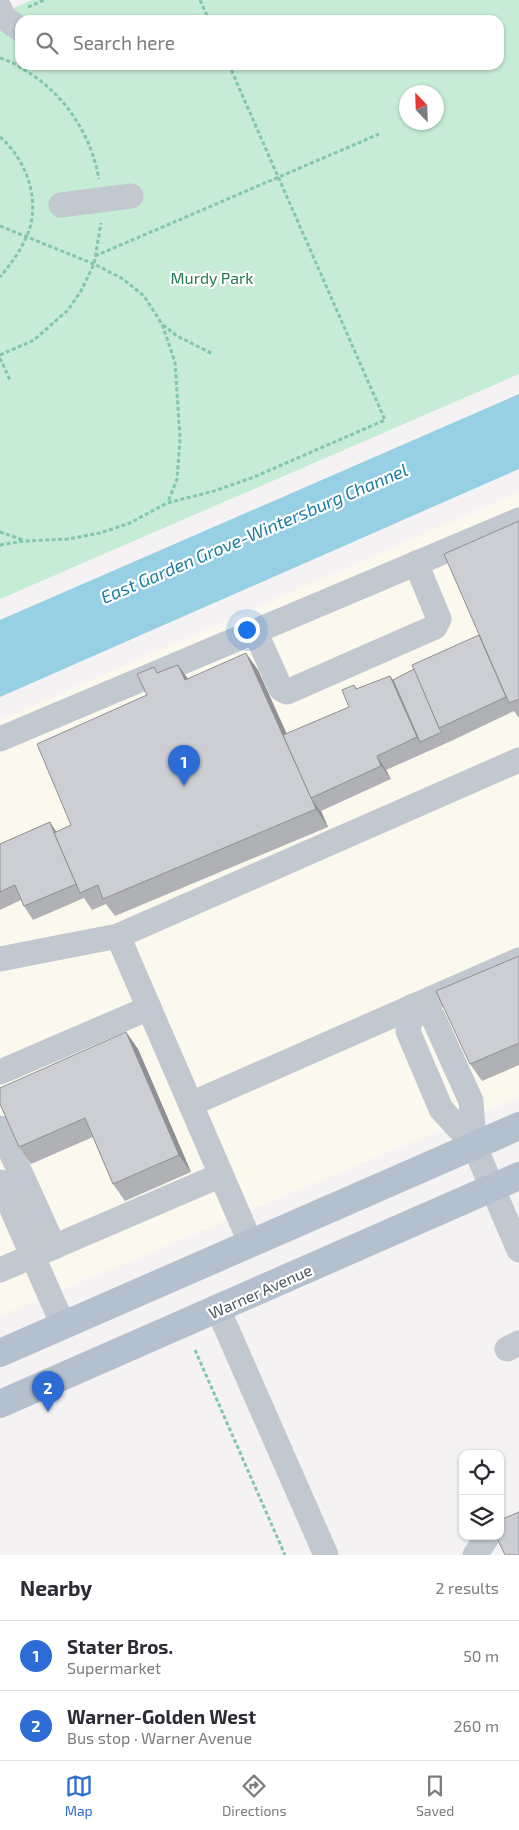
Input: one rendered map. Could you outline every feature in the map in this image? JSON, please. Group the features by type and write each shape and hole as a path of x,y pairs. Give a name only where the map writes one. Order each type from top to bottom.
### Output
{"main road":[{"path":"0,1352 519,1126"},
{"name":"Warner Avenue","path":"0,1404 519,1176"}],"lane":[{"path":"0,9 3,18 15,26"},
{"path":"61,204 131,196"},
{"path":"0,739 519,520"},
{"path":"255,631 281,689 287,692 435,627 439,618 416,563"},
{"path":"0,959 118,936 519,760"},
{"path":"118,936 251,1244"},
{"path":"191,1104 519,960"},
{"path":"413,1006 408,1031 441,1109 474,1145 519,1250"},
{"path":"0,1072 149,1008"},
{"path":"0,1128 44,1251 63,1325"},
{"path":"0,1270 221,1176"},
{"path":"0,1182 44,1251"},
{"path":"218,1309 326,1555"},
{"path":"475,1555 485,1540"}],"path":[{"path":"200,0 207,15"},
{"path":"0,545 24,540 68,539 100,533 130,522 168,503 214,492 254,477 385,420 231,70"},
{"path":"95,256 379,134"},
{"path":"0,137 12,149 28,178 32,194 32,211 27,237 13,261 0,277"},
{"path":"0,226 94,264 123,279 144,296 163,325 175,362 180,439 177,479 168,503"},
{"path":"163,325 177,336 213,354"},
{"path":"0,358 10,380"},
{"path":"0,532 24,540"},
{"path":"195,1350 285,1555"}],"shaded area":[{"path":"519,492 519,1097 0,1316 0,720"}],"green space":[{"name":"Murdy Park","path":"32,0 519,0 519,374 0,599 0,14"}],"water":[{"name":"East Garden Grove-Wintersburg Channel","path":"519,394 519,469 0,697 0,620"}],"building":[{"path":"519,521 519,699 509,703 444,554"},
{"path":"479,635 506,697 439,728 412,665"},
{"path":"246,653 316,809 103,899 98,885 80,893 54,833 71,825 37,744 147,695 137,674 154,667 157,673 178,665 185,680"},
{"path":"414,669 442,732 420,742 393,680"},
{"path":"390,676 417,737 377,756 381,766 311,798 283,735 349,707 342,690 354,685 356,689"},
{"path":"50,822 76,884 24,906 15,885 0,892 0,844"},
{"path":"519,956 519,1043 470,1064 436,991"},
{"path":"126,1032 179,1155 113,1184 85,1118 19,1147 0,1104 0,1088"},
{"path":"519,1512 519,1555 505,1555 498,1540 504,1540 504,1518"}],"place":[{"name":"Stater Bros.","path":"184,786"},
{"name":"Warner-Golden West","path":"48,1412"}]}
